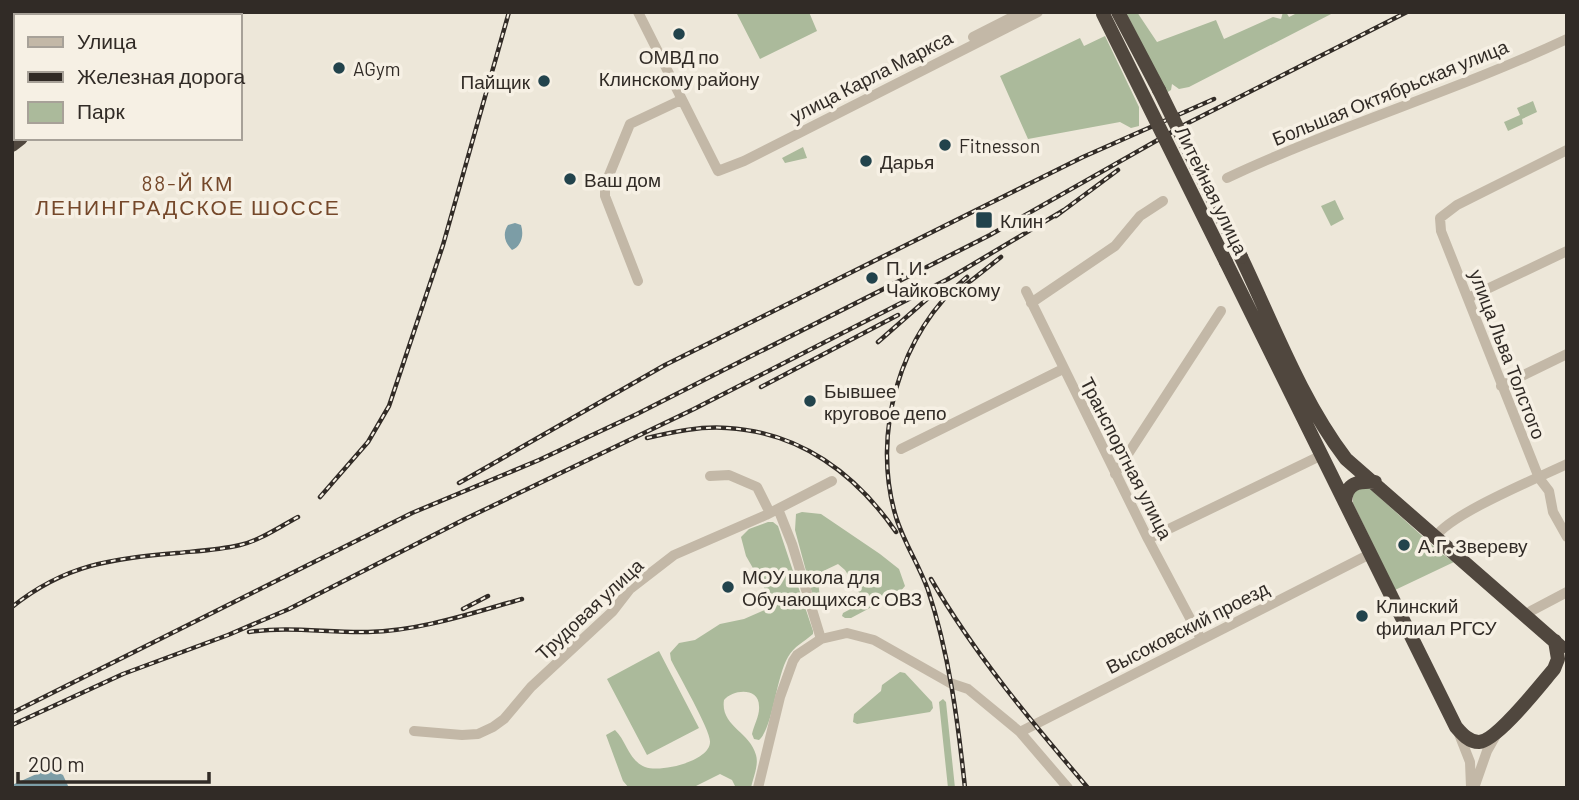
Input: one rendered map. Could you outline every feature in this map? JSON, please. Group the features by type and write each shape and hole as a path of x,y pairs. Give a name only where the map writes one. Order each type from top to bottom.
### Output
{"highway":[{"name":"Литейная улица","path":"1118,12 1329,436 1346,458 1567,653"},
{"name":"Литейная улица","path":"1102,13 1456,727"},
{"path":"1345,502 1345,495 1351,485 1363,481 1375,482"},
{"path":"1456,727 1466,738 1477,742 1488,739 1500,729 1560,667 1555,641"}],"street":[{"path":"638,12 718,170"},
{"name":"улица Карла Маркса","path":"718,170 723,164 1022,12"},
{"name":"улица Карла Маркса","path":"718,170 744,161 1038,12"},
{"name":"Большая Октябрьская улица","path":"1227,177 1332,131 1565,43"},
{"path":"638,281 606,196 605,185 629,124 681,100"},
{"name":"улица Льва Толстого","path":"1567,150 1458,205 1440,218 1441,231 1501,386 1539,478 1549,491 1553,512 1567,537"},
{"path":"1031,303 1115,246 1140,216 1163,201"},
{"path":"1468,298 1567,251"},
{"name":"Транспортная улица","path":"1026,291 1147,539 1201,639"},
{"path":"1115,474 1221,311"},
{"path":"1501,386 1567,354"},
{"path":"901,449 1063,369"},
{"path":"1147,539 1322,455"},
{"path":"1435,538 1447,524 1567,464"},
{"path":"710,476 729,475 758,487 792,544 821,639"},
{"name":"Трудовая улица","path":"414,731 462,735 493,727 504,719 531,687 613,611 630,589 674,555 774,511 832,481"},
{"name":"Высоковский проезд","path":"1020,732 1370,554"},
{"path":"1526,616 1567,592"},
{"path":"758,788 789,669 797,654 821,639 858,634 884,644 944,679 968,689 1020,732 1068,788"},
{"path":"1456,727 1470,762 1473,788"},
{"path":"1473,788 1487,751 1500,729"}],"green space":[{"path":"736,12 809,12 817,31 760,59"},
{"path":"1126,12 1137,12 1157,42 1216,20 1224,39 1273,17 1281,19 1283,12 1289,17 1299,12 1335,12 1189,87 1179,89 1172,84 1171,90 1166,93"},
{"path":"1105,36 1139,107 1139,126 1131,128 1120,122 1028,139 1000,76 1080,38 1084,46"},
{"path":"1533,101 1537,112 1522,119 1523,124 1508,131 1504,122 1520,115 1517,108"},
{"path":"803,147 807,158 785,163 782,158"},
{"path":"1335,200 1344,219 1331,226 1321,206"},
{"path":"1368,487 1454,562 1395,590 1353,503 1353,495 1357,489"},
{"path":"796,514 821,514 880,554 899,569 905,586 900,592 851,618 845,618 843,613 862,603 863,599 845,570 838,564 817,574 821,605 819,609 816,608 795,530"},
{"path":"768,522 778,526 813,634 790,653 780,677 768,725 759,740 754,739 752,734 759,709 755,696 739,692 724,700 726,716 748,740 756,755 751,788 736,788 732,780 720,774 692,788 629,788 623,781 606,735 615,730 635,760 645,767 662,768 684,764 708,749 709,736 670,653 679,643 695,640 720,624 744,619 767,609 770,598 746,556 741,537 749,529"},
{"path":"659,651 699,728 647,755 607,679"},
{"path":"900,672 905,673 932,702 933,708 930,712 857,724 853,722 854,714 881,691 882,685"},
{"path":"943,699 946,702 955,788 948,788 939,702"}],"water":[{"path":"508,225 521,225 522,236 518,246 512,250 506,241 505,232"},
{"path":"55,771 63,775 69,788 12,788 12,785 41,772"}],"railway":[{"path":"320,497 368,442 389,406 443,245 509,12"},
{"path":"12,713 412,513 539,460 637,414 990,235 1186,124 1407,12"},
{"path":"459,483 665,365 1083,157 1214,99"},
{"path":"1056,216 1118,170"},
{"path":"12,725 123,674 289,609 465,519 694,409 948,279 1064,210"},
{"path":"963,287 1001,257"},
{"path":"965,788 956,713 942,638 928,590 896,517 889,485 887,453 897,387 908,355 943,300 967,277"},
{"path":"878,342 935,292"},
{"path":"761,387 898,315"},
{"path":"647,438 707,428 754,431 779,438 802,447 844,475 863,492 896,532"},
{"path":"12,607 51,581 90,566 131,558 240,545 263,537 298,517"},
{"path":"931,579 985,661 1088,788"},
{"path":"463,609 488,596"},
{"path":"249,632 387,631 446,620 522,599"}],"place":[{"name":"ОМВД по Клинскому району","path":"679,34"},
{"name":"AGym","path":"339,68"},
{"name":"Пайщик","path":"544,81"},
{"name":"Fitnesson","path":"945,145"},
{"name":"Дарья","path":"866,161"},
{"name":"Ваш дом","path":"570,179"},
{"name":"Клин","path":"984,220"},
{"name":"П. И. Чайковскому","path":"872,278"},
{"name":"Бывшее круговое депо","path":"810,401"},
{"name":"А.Г. Звереву","path":"1404,545"},
{"name":"МОУ школа для Обучающихся с ОВЗ","path":"728,587"},
{"name":"Клинский филиал РГСУ","path":"1362,616"}],"district":[{"name":"88-Й КМ ЛЕНИНГРАДСКОЕ ШОССЕ","path":"188,194"}]}
